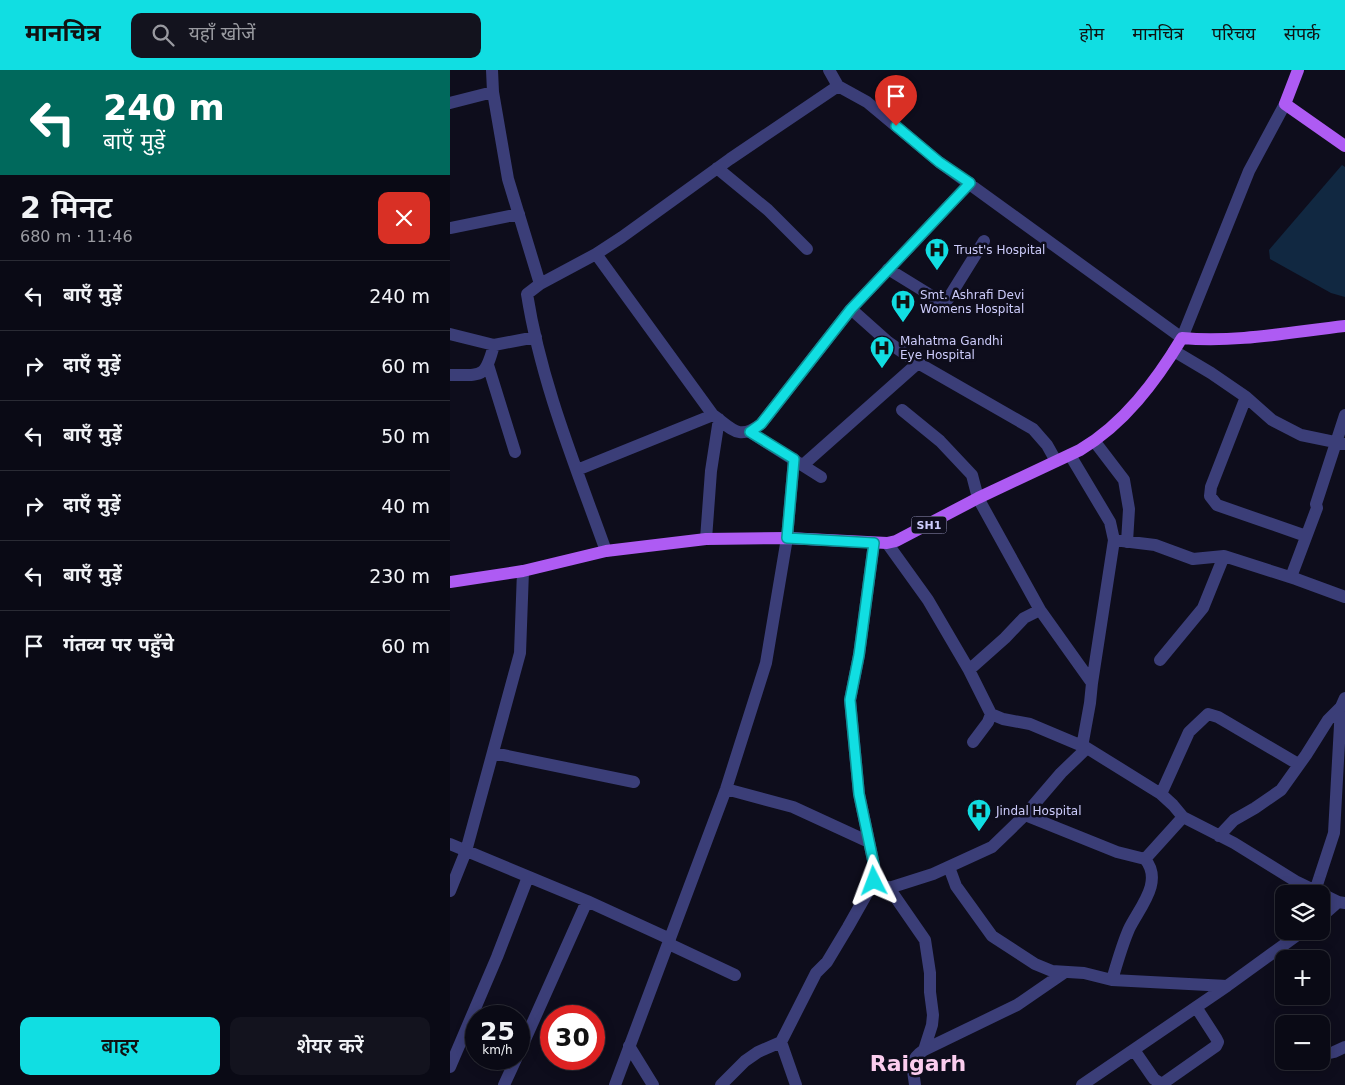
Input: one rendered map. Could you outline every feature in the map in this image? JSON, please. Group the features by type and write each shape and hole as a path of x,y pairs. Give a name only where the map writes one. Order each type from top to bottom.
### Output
{"main road":[{"path":"1298,70 1285,104 1345,146"},
{"path":"1182,338 1202,340 1226,339 1345,326"},
{"name":"SH1","path":"450,582 523,571 606,551 706,539 787,538 887,543 910,536 978,498 1095,442 1125,414 1159,374 1182,338"}],"street":[{"path":"492,70 493,92 508,179 540,284"},
{"path":"829,70 838,86 867,102 939,162 1182,338 1249,171 1285,104"},
{"path":"606,551 548,384 527,294 540,284 596,254 717,168 838,86"},
{"path":"450,103 493,92"},
{"path":"717,168 768,210 808,249"},
{"path":"750,432 761,424 851,309 970,183"},
{"path":"450,228 519,214"},
{"path":"888,269 940,301 946,300 984,241"},
{"path":"596,254 716,417 737,432 750,432 821,477"},
{"path":"851,309 888,342 918,363 1033,429 1042,436 1056,461"},
{"path":"450,334 494,345 536,337"},
{"path":"450,376 476,375 485,370 494,345"},
{"path":"1174,351 1246,397 1272,420 1301,435 1341,443"},
{"path":"615,1085 726,789 766,663 798,462 918,363"},
{"path":"488,365 515,452"},
{"path":"1246,397 1211,488 1210,496 1217,505 1306,536"},
{"path":"902,410 940,442 972,475 978,498 1040,610 1092,683"},
{"path":"1291,577 1317,508 1316,504 1341,443 1345,415"},
{"path":"577,470 716,417"},
{"path":"706,539 716,417"},
{"path":"1095,442 1124,480 1129,509 1127,542"},
{"path":"889,888 933,874 992,847 1025,814 1084,748 1114,540 1110,522 1070,455"},
{"path":"1114,540 1155,545 1193,559 1224,556 1291,577 1345,597"},
{"path":"721,1085 745,1061 758,1052 781,1042 816,973 826,962 874,881 874,865 859,794 850,700 859,655 874,543"},
{"path":"887,543 928,600 969,670 991,714 1003,719 1030,724 1084,748 1161,794 1183,817 1234,843 1303,885"},
{"path":"1160,660 1203,608 1224,556"},
{"path":"450,891 466,851 520,653 523,571"},
{"path":"969,670 1024,618 1040,610"},
{"path":"1219,836 1234,820 1256,808 1281,790 1328,720 1343,702"},
{"path":"1317,885 1334,833 1343,702"},
{"path":"973,742 988,722 991,714"},
{"path":"1161,794 1189,732 1208,714 1218,717 1298,764"},
{"path":"493,753 634,782"},
{"path":"726,789 793,807 869,842"},
{"path":"1025,814 1117,852 1145,859 1151,866 1152,883 1129,929 1112,980"},
{"path":"1145,859 1183,817"},
{"path":"450,844 586,901 735,975"},
{"path":"949,867 956,886 992,936 1035,964 1052,972 1084,973 1112,980 1227,986"},
{"path":"450,1066 497,957 528,877"},
{"path":"874,881 889,888 925,940 933,1015 924,1050"},
{"path":"1330,897 1342,902"},
{"path":"530,1028 586,901"},
{"path":"1330,911 1342,902"},
{"path":"1082,1085 1291,940"},
{"path":"915,1085 912,1062 914,1057 924,1050 1017,1005 1065,972"},
{"path":"1134,1050 1154,1079 1162,1084 1216,1046 1218,1042 1196,1007"},
{"path":"781,1042 796,1085"},
{"path":"629,1046 653,1085"},
{"path":"1330,1053 1345,1048"},
{"path":"504,1085 511,1070"}],"water":[{"path":"1342,165 1345,167 1345,297 1331,293 1270,259 1269,250"}],"place":[{"name":"Trust's Hospital","path":"937,271"},
{"name":"Smt. Ashrafi Devi Womens Hospital","path":"903,323"},
{"name":"Mahatma Gandhi Eye Hospital","path":"882,369"},
{"name":"Jindal Hospital","path":"979,832"}],"district":[{"name":"Raigarh","path":"918,1063"}],"route":[{"path":"874,881 874,865 859,794 850,700 859,655 874,543 787,538 794,459 750,432 761,424 851,309 970,183 939,162 896,126"}]}
